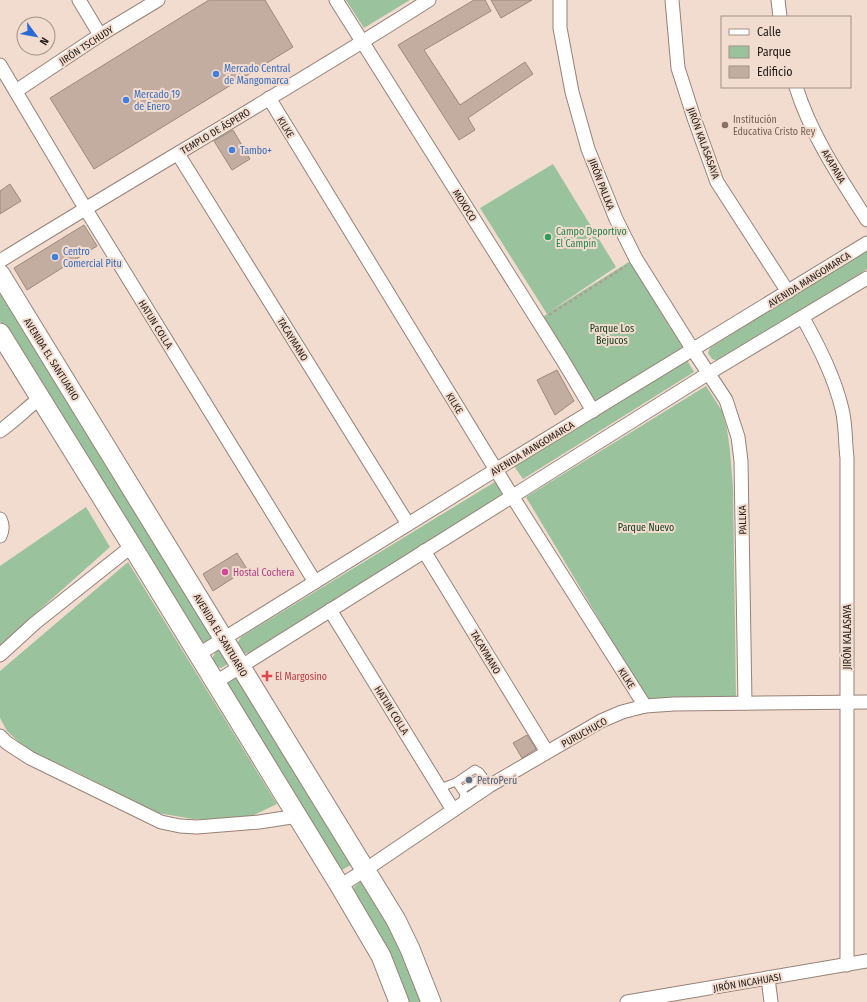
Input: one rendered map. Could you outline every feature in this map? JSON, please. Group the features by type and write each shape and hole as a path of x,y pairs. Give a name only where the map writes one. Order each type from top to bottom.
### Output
{"street":[{"path":"79,0 100,35"},
{"name":"JIRÓN TSCHUDY","path":"16,91 100,35 158,0"},
{"name":"MOXOCO","path":"336,0 539,322 593,411"},
{"name":"TEMPLO DE ÁSPERO","path":"0,261 429,0"},
{"name":"JIRÓN PALLKA","path":"560,0 560,28 572,92 588,149 616,219 636,259 693,350"},
{"name":"JIRÓN KALASASAYA","path":"672,0 678,68 717,182 788,292"},
{"path":"778,0 780,16"},
{"name":"HATUN COLLA","path":"0,65 85,208 315,582"},
{"name":"AKAPANA","path":"796,88 812,126 832,165 867,220"},
{"name":"KILKE","path":"269,98 458,410 497,469 512,496 645,706"},
{"name":"TACAYMANO","path":"178,154 408,524"},
{"name":"AVENIDA MANGOMARCA","path":"199,654 497,469 867,243"},
{"name":"AVENIDA EL SANTUARIO","path":"0,274 396,920 410,948 431,1002"},
{"path":"216,682 709,373 803,318 867,278"},
{"name":"JIRÓN KALASAYA","path":"803,318 828,365 836,388 842,410 847,458 847,965"},
{"path":"0,333 199,654 340,886 381,956 399,1002"},
{"name":"PALLKA","path":"693,350 726,400 738,437 740,461 745,703"},
{"path":"0,426 40,398"},
{"path":"0,431 18,418 22,412"},
{"path":"0,519 3,523 0,536"},
{"path":"0,655 35,623 132,546"},
{"name":"TACAYMANO","path":"424,551 547,752"},
{"name":"HATUN COLLA","path":"330,610 440,788 458,807"},
{"name":"PURUCHUCO","path":"340,886 458,807 486,781 547,752 601,721 622,712 645,706 674,704 867,702"},
{"path":"0,736 30,758 161,822 197,828 260,822 298,816"},
{"name":"JIRÓN INCAHUASI","path":"627,1002 867,961"},
{"path":"768,978 771,1002"}],"lane":[{"path":"440,788 456,782 475,769 478,770 486,781 462,790"},
{"path":"456,782 464,794 458,807"}],"path":[{"path":"539,322 636,259"}],"green space":[{"path":"346,0 410,0 364,28"},
{"name":"Parque Los Bejucos","path":"553,164 616,267 549,312 632,260 682,346 681,352 598,401 591,399 543,317 547,314 480,208"},
{"path":"867,250 867,269 718,361 712,359 708,353 710,348"},
{"path":"0,280 213,640 205,646 199,643 0,321"},
{"path":"687,360 694,372 523,479 514,466"},
{"name":"Parque Nuevo","path":"706,386 722,411 727,429 730,451 733,488 736,699 648,701 526,497"},
{"path":"498,480 506,494 249,653 243,653 236,645 241,637"},
{"path":"86,507 110,547 0,645 0,566"},
{"path":"128,562 277,804 252,816 224,819 193,819 158,813 70,769 41,757 23,746 7,731 0,718 0,671"},
{"path":"222,650 228,664 221,668 215,666 212,659 216,651"},
{"path":"237,676 353,860 351,865 342,870 333,866 226,687 229,680"},
{"path":"361,881 368,883 427,1002 405,1002 352,893 354,887"}],"building":[{"path":"209,0 265,0 293,47 94,169 50,98"},
{"path":"474,0 485,0 491,11 424,50 460,105 525,62 533,74 468,118 475,130 459,140 398,45"},
{"path":"491,0 532,0 501,18"},
{"name":"Tambo+","path":"233,130 250,159 232,170 214,141"},
{"path":"10,184 21,201 0,214 0,191"},
{"name":"Centro Comercial Pitu","path":"84,225 97,246 27,290 14,268"},
{"path":"557,370 574,401 555,415 537,380"},
{"name":"Hostal Cochera","path":"237,553 247,569 213,591 203,574"},
{"path":"527,735 536,749 522,758 513,743"}],"place":[{"name":"Mercado Central de Mangomarca","path":"216,74"},
{"name":"Mercado 19 de Enero","path":"126,100"},
{"name":"Institución Educativa Cristo Rey","path":"725,125"},
{"name":"Tambo+","path":"232,150"},
{"name":"Campo Deportivo El Campín","path":"548,237"},
{"name":"Centro Comercial Pitu","path":"55,257"},
{"name":"Hostal Cochera","path":"225,572"},
{"name":"El Margosino","path":"267,676"},
{"name":"PetroPerú","path":"469,780"}]}
